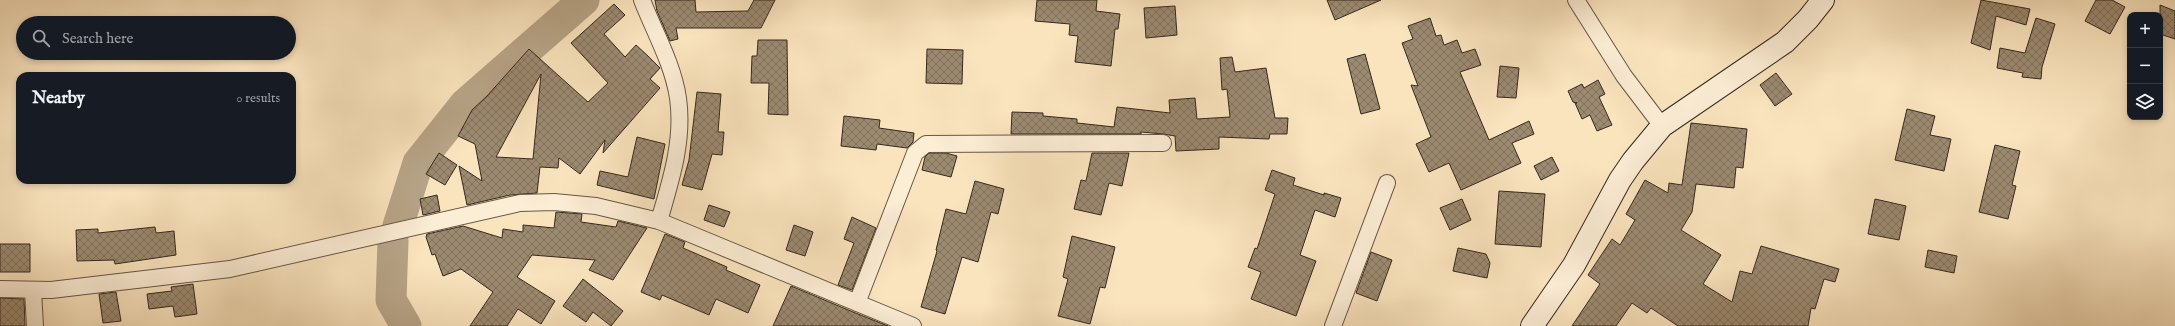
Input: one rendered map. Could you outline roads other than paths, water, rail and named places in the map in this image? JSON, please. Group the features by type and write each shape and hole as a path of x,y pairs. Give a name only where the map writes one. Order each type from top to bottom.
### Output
{"main road":[{"path":"1532,326 1574,264 1620,180 1633,161 1662,126 1785,42 1808,19 1823,0"}],"street":[{"path":"642,0 667,62 678,96 680,120 678,148 674,169 659,221"},
{"path":"1576,0 1624,76 1662,126"},
{"path":"857,303 915,153 922,146 926,144 1163,143"},
{"path":"1333,326 1387,183"},
{"path":"0,289 32,291 230,269 520,203 554,202 596,206 659,221 913,326"},
{"path":"32,291 35,326"}],"waterway":[{"path":"398,226 418,163 465,104 584,0"},
{"path":"393,241 391,300 406,326"}]}
